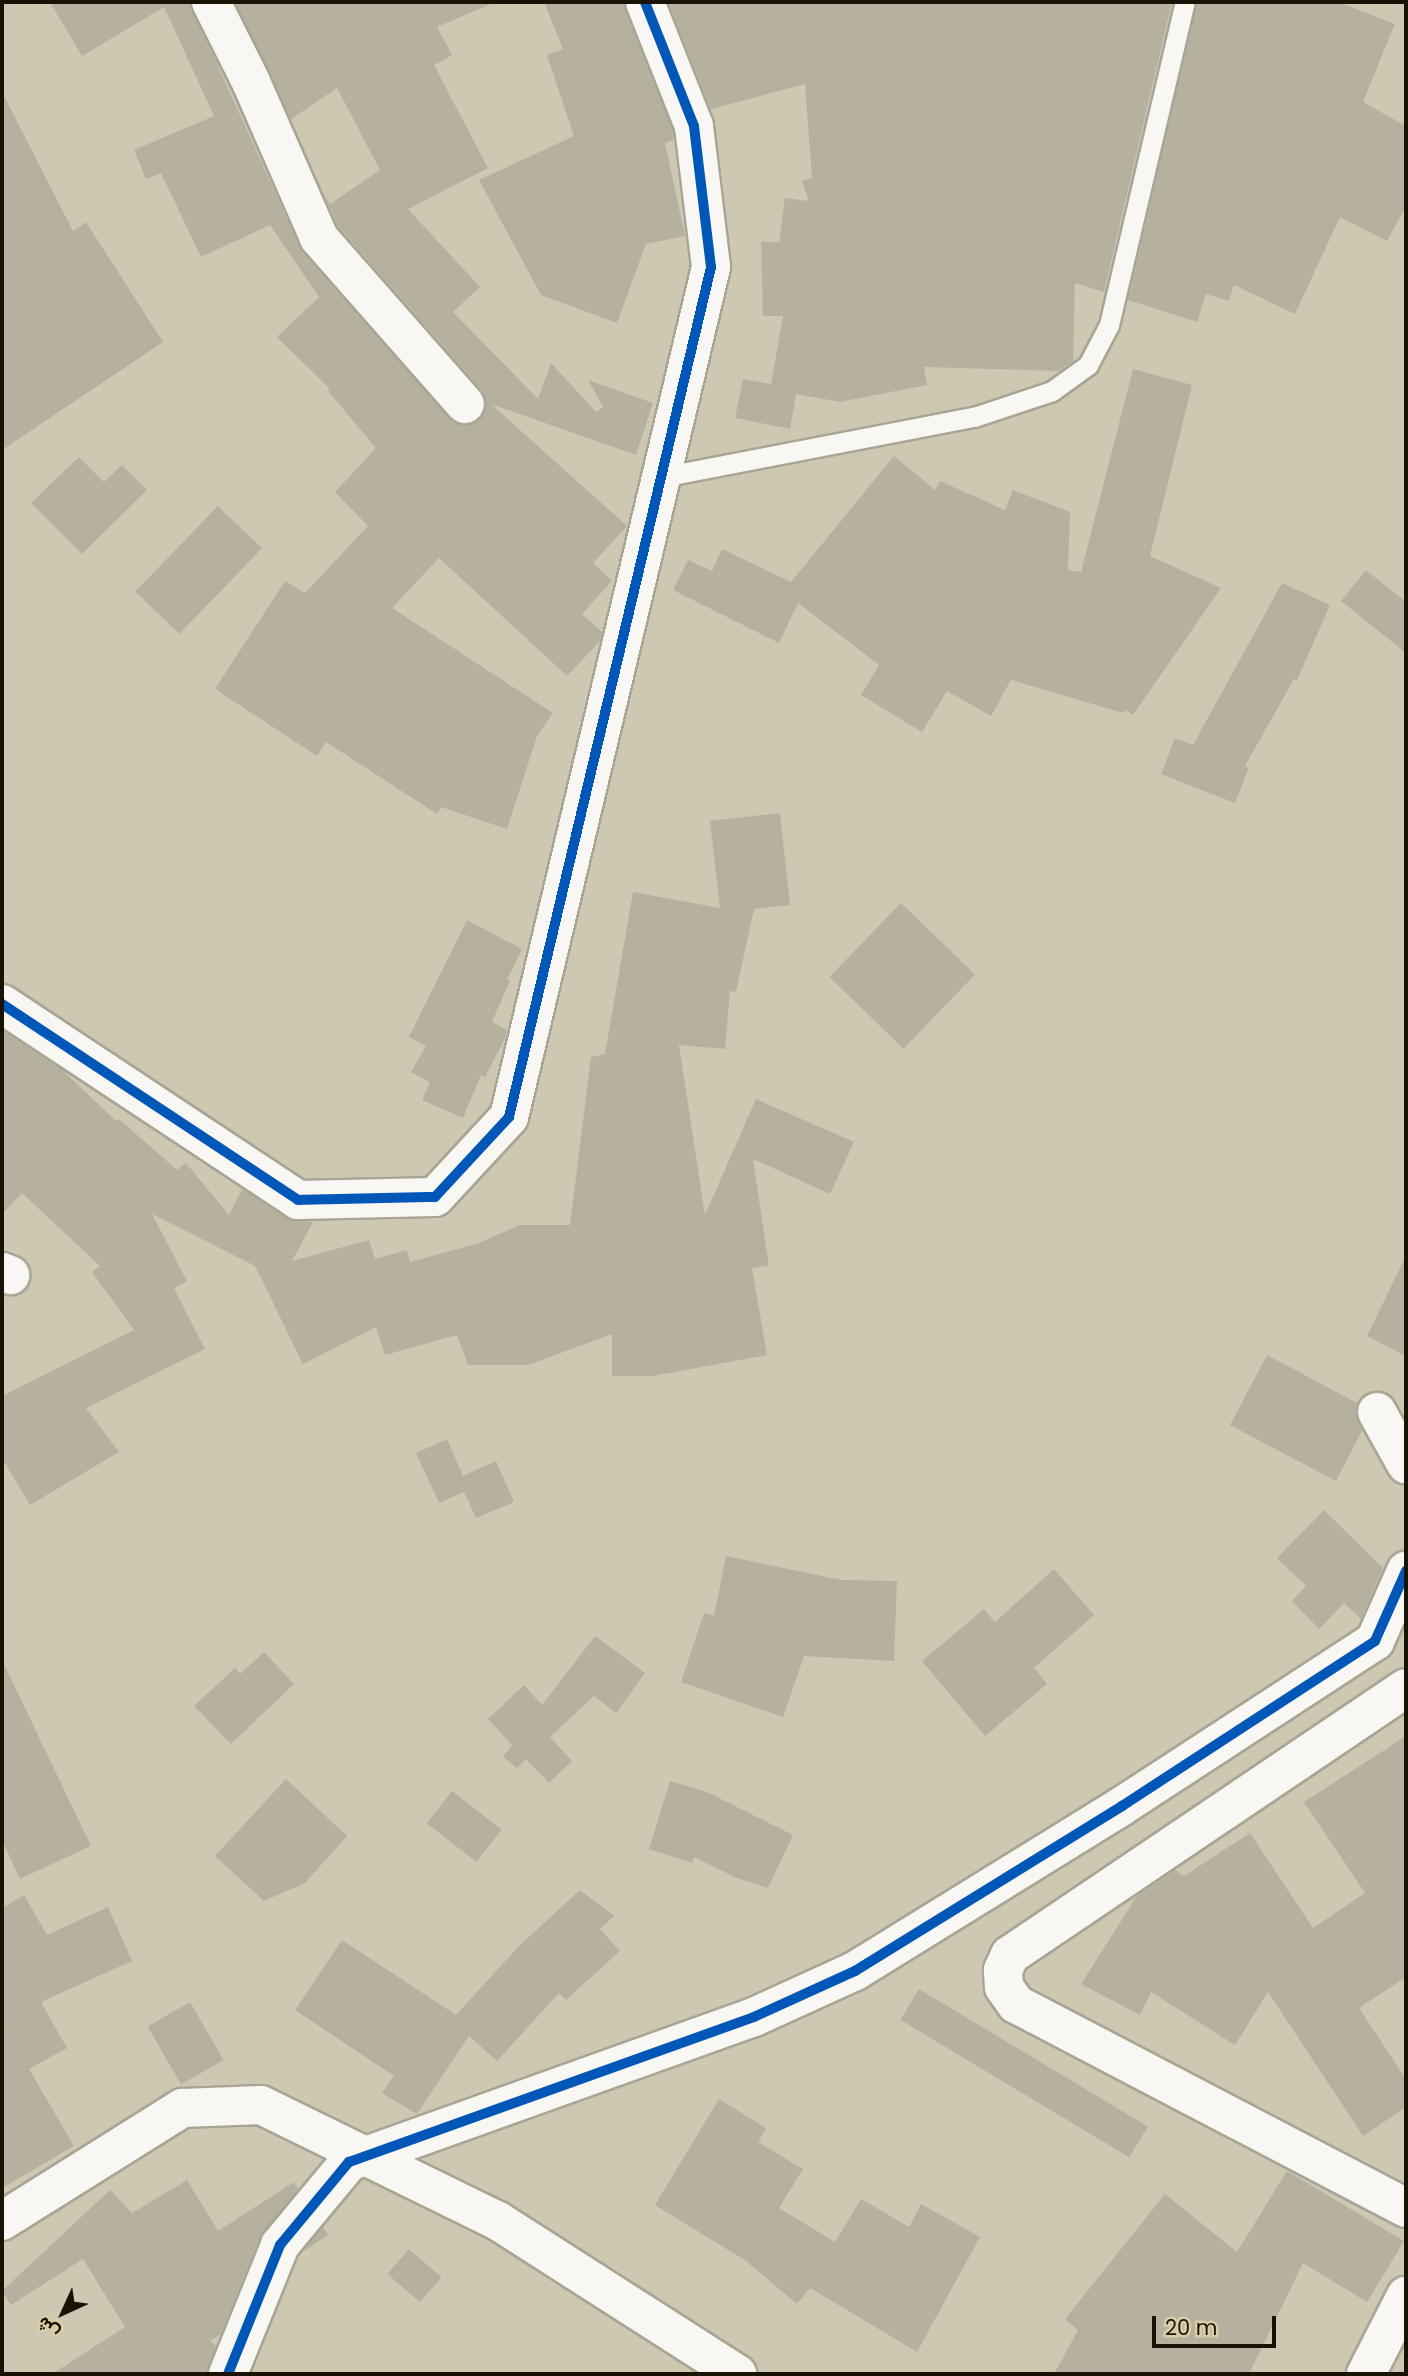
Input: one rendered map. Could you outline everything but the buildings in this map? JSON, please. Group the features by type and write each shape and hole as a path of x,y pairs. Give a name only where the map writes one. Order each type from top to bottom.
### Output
{"street":[{"path":"211,2 251,82 319,238 465,404"},
{"path":"2,1004 298,1200 435,1196 509,1116 711,267 694,126 645,2"},
{"path":"1377,1412 1406,1464"},
{"path":"1375,1641 1406,1572"},
{"path":"228,2374 280,2245 349,2162 754,2017 855,1971 1122,1806 1375,1641 1406,1614"},
{"path":"1406,1688 1010,1955 1003,1970 1004,1987 1016,2004 1406,2208"},
{"path":"2,2221 181,2108 261,2105 498,2221 737,2374"},
{"path":"1366,2374 1406,2296"}],"lane":[{"path":"661,477 974,417 1052,391 1088,365 1109,325 1185,2"}],"cycle path":[{"path":"2,1004 298,1200 435,1197 509,1117 711,267 694,126 645,2"},
{"path":"228,2374 280,2245 349,2162 754,2017 855,1971 1122,1806 1375,1641 1406,1571"}]}
